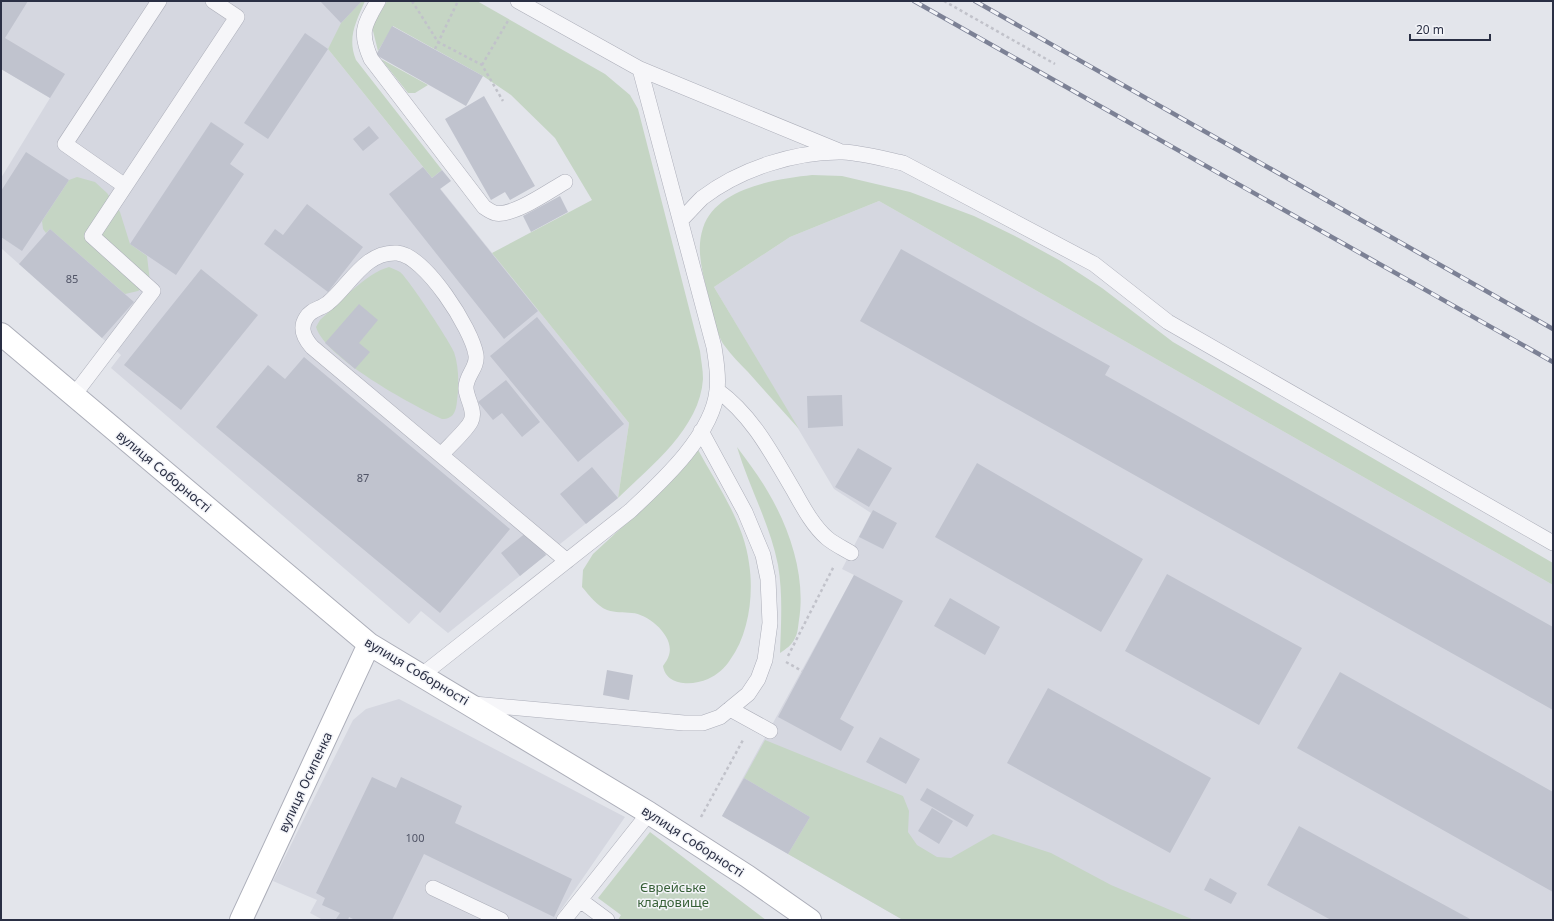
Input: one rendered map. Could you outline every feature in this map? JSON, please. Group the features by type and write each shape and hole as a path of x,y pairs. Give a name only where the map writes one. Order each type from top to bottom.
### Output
{"main road":[{"name":"вулиця Соборності","path":"1,334 369,644 471,704 649,813 747,876 810,920"},
{"name":"вулиця Осипенка","path":"241,920 369,644"}],"lane":[{"path":"125,186 65,144 159,1"},
{"path":"74,395 153,291 92,236 237,17 212,1"},
{"path":"378,1 363,33 371,59 484,207 494,213 506,213 517,209 565,182"},
{"path":"518,1 640,69 843,152"},
{"path":"422,675 630,511 686,453 702,431 712,411 717,390 714,347 640,69"},
{"path":"681,220 702,199 727,182 756,169 785,160 814,154 843,152 873,156 903,163 1094,264 1168,322 1553,543"},
{"path":"441,455 471,422 472,410 466,388 468,377 475,366 476,355 467,329 452,304 419,263 408,256 398,253 384,254 361,268 328,303 315,309 306,317 303,328 304,339 312,347 441,455 567,560"},
{"path":"717,390 734,404 762,436 808,514 820,531 835,544 850,553"},
{"path":"471,704 684,723 703,723 720,717 748,694 758,679 765,660 770,623 768,579 763,555 745,512 702,431"},
{"path":"730,709 770,731"},
{"path":"564,920 649,813"},
{"path":"433,888 501,920"},
{"path":"580,900 607,920"}],"path":[{"path":"412,1 438,42 482,65 503,101"},
{"path":"435,50 458,1"},
{"path":"944,1 1055,64"},
{"path":"482,65 499,37"},
{"path":"802,671 785,662 824,586"},
{"path":"701,817 743,740"}],"shaded area":[{"path":"1,1 362,1 328,49 629,423 618,498 448,633 421,611 409,624 111,368 121,355 1,248 1,178 50,98 1,69"},
{"path":"879,201 1553,585 1553,920 903,920 722,816 854,575 842,569 871,513 834,489 714,287 790,237"},
{"path":"399,699 625,817 556,917 560,920 323,920 310,913 317,900 273,881 353,720 366,709"}],"green space":[{"path":"362,1 365,1 356,23 352,44 356,60 442,170 432,178 328,49 341,23"},
{"path":"387,1 477,1 605,74 630,95 638,109 700,351 703,379 700,397 693,414 683,430 659,459 618,498 629,423 492,253 592,200 555,138 511,95 483,76 393,26 378,51 372,27"},
{"path":"381,59 428,85 415,93 408,93"},
{"path":"812,175 842,176 910,192 974,216 1059,260 1102,288 1173,342 1553,563 1553,585 879,201 790,237 714,287 799,429 721,341 703,275 700,260 700,244 703,228 710,214 720,203 749,188 765,183"},
{"path":"77,177 95,182 107,193 120,212 130,244 147,256 150,282 138,291 125,294 50,229 46,233 43,229 42,221 69,180"},
{"path":"389,267 400,272 411,286 454,352 458,370 458,395 454,414 449,418 442,419 411,403 391,392 352,366 335,352 323,339 316,327 320,320 362,282 380,270"},
{"path":"737,447 761,480 776,506 789,537 798,570 801,604 797,632 792,643 780,653 781,598 778,565 765,520 747,477"},
{"path":"697,448 728,503 741,533 749,563 751,588 746,626 736,650 726,666 711,677 702,681 695,683 681,683 674,681 665,673 663,666 669,656 670,648 668,641 659,627 638,614 613,612 600,606 582,587 583,570 593,554 646,505"},
{"path":"765,740 903,796 909,811 908,832 917,845 937,857 951,858 993,834 1051,853 1111,885 1194,920 903,920 788,854 810,817 744,778"},
{"name":"Єврейське кладовище","path":"650,832 766,920 618,920 621,915 598,898"}],"building":[{"path":"1,1 28,1 5,38 65,74 50,98 1,69"},
{"path":"320,1 362,1 341,23"},
{"path":"392,26 483,76 466,106 376,55"},
{"path":"305,33 328,49 268,139 244,123"},
{"path":"484,96 535,186 510,200 505,192 491,200 445,119"},
{"path":"211,122 244,144 230,164 244,174 176,275 130,244"},
{"path":"369,126 379,138 363,151 353,139"},
{"path":"26,152 69,180 22,251 1,237 1,191"},
{"path":"423,167 432,178 442,170 451,181 440,189 538,311 504,339 389,194"},
{"path":"560,196 568,212 531,232 523,216"},
{"path":"307,204 363,247 328,292 264,244 275,229 283,235"},
{"path":"50,229 134,302 102,338 19,264"},
{"path":"901,249 1110,366 1105,375 1553,627 1553,710 860,321"},
{"path":"201,269 258,315 181,410 124,365"},
{"path":"359,304 378,320 359,343 370,352 355,369 325,343"},
{"path":"537,317 624,424 578,462 490,356"},
{"path":"304,357 510,529 440,613 216,427 268,365 285,379"},
{"path":"506,380 540,422 522,437 502,413 493,420 478,402"},
{"path":"842,395 843,426 808,428 807,396"},
{"path":"858,448 892,468 869,507 835,487"},
{"path":"977,463 1143,559 1101,632 935,537"},
{"path":"592,467 618,498 586,524 560,494"},
{"path":"873,510 897,523 883,549 859,537"},
{"path":"527,532 546,555 520,576 501,553"},
{"path":"1167,574 1302,648 1259,725 1125,651"},
{"path":"854,575 903,601 840,719 854,727 841,751 778,717"},
{"path":"950,598 1000,627 985,655 934,626"},
{"path":"607,670 633,675 629,700 603,695"},
{"path":"1340,672 1553,792 1553,892 1297,748"},
{"path":"1048,688 1211,778 1170,853 1007,763"},
{"path":"880,737 920,759 906,784 866,762"},
{"path":"372,777 396,788 401,777 462,806 455,823 572,879 554,917 424,854 392,920 355,920 349,917 348,920 336,919 340,913 322,905 325,898 316,893"},
{"path":"744,778 810,817 788,854 722,816"},
{"path":"927,788 974,815 967,827 920,800"},
{"path":"932,808 953,821 939,844 918,831"},
{"path":"1299,826 1472,920 1331,920 1267,885"},
{"path":"1210,878 1237,893 1231,904 1204,890"}],"railway":[{"path":"914,1 1553,362"},
{"path":"975,1 1553,329"}]}
